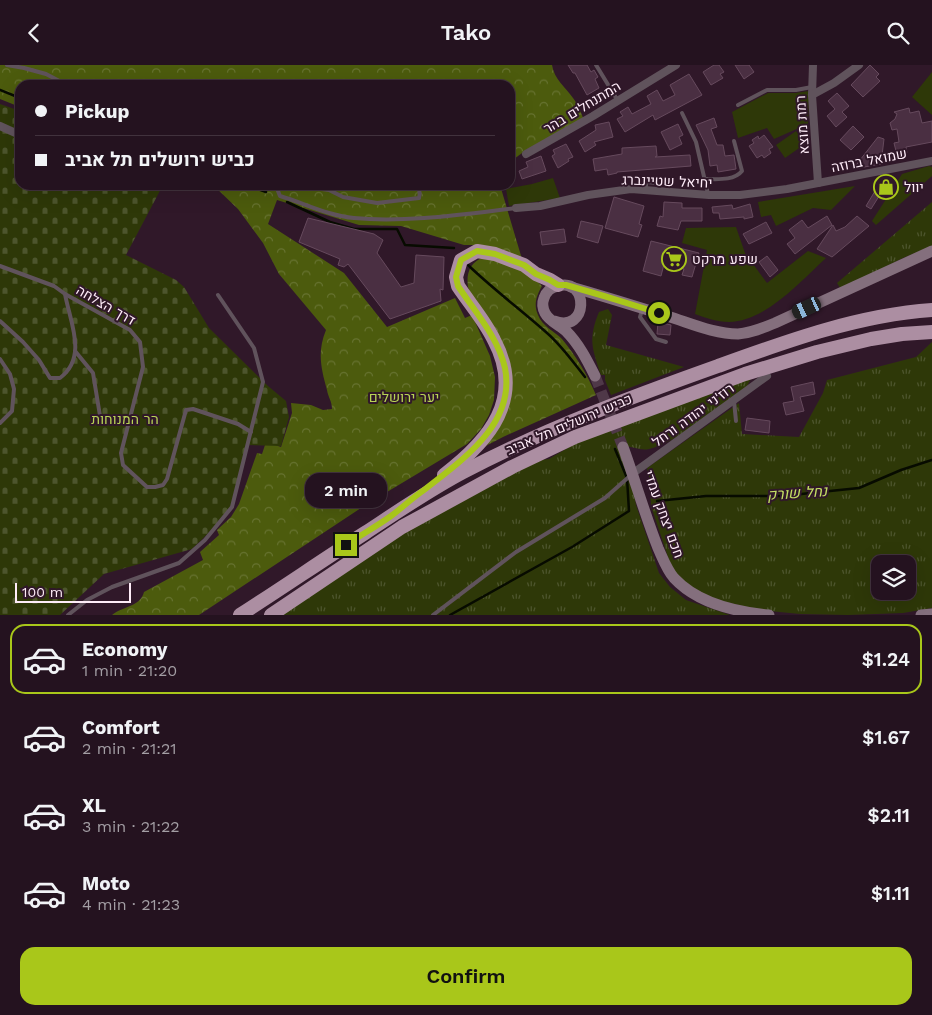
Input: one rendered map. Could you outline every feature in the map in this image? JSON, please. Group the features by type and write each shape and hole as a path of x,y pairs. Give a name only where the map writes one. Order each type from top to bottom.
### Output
{"highway":[{"path":"392,515 460,463 477,446 497,420 506,393 507,380 500,352 494,338 458,286 456,277 461,260 477,251 495,254 516,261 536,274 564,286"},
{"name":"כביש ירושלים תל אביב","path":"240,615 392,515 462,473 528,439 568,422 754,353 852,322 879,316 932,310"},
{"name":"כביש ירושלים תל אביב","path":"270,615 402,527 512,467 575,437 745,374 825,350 882,337 932,332"}],"main road":[{"path":"595,376 585,357 569,335 549,318 544,311 543,302 546,294 552,288 564,286 618,300 718,331 732,333 749,332 768,326 932,251"},
{"path":"564,286 578,293 582,304 579,314 578,333 585,357"},
{"path":"554,321 566,323 571,321 585,305 594,300 605,298 618,300"},
{"name":"חכם יצחק עמדי","path":"623,447 656,542 674,578 683,587 707,601 727,608 769,615"},
{"path":"921,615 932,614"}],"street":[{"name":"המתנחלים בהר","path":"526,154 676,65"},
{"name":"רמת מוצא","path":"813,65 812,91 818,183"},
{"path":"812,91 834,83 860,65"},
{"path":"0,126 15,133"},
{"name":"שמואל ברוזה","path":"818,183 930,162"},
{"name":"יחיאל שטיינברג","path":"516,208 540,206 609,191 646,190 708,195 740,195 818,183"},
{"path":"456,277 459,276 467,260 477,255 489,255 528,270 542,282 546,294"},
{"name":"רוז'ני יהודה ורחל","path":"632,474 767,376"}],"lane":[{"path":"7,65 46,74 57,80"},
{"path":"596,65 618,101"},
{"path":"738,105 768,90 812,91"},
{"path":"682,113 696,142 708,195"},
{"path":"705,179 736,177 740,174 742,171 734,141"},
{"path":"646,190 646,182 656,183"},
{"path":"278,190 280,196 331,213 353,218 400,219 516,208"},
{"path":"329,190 343,197 377,203 419,198 419,190"},
{"path":"0,266 54,286 64,294 76,337 76,351 71,368 60,378 50,378 39,360 0,321"},
{"name":"דרך הצלחה","path":"64,294 130,330 140,342 143,367 121,453 123,465 147,487 163,485 168,479 186,410 193,409 238,424 251,432"},
{"path":"68,615 87,600 112,587 179,563 205,540 232,507 263,382 254,348 218,295"},
{"path":"642,308 640,317 656,339 666,342"},
{"path":"76,351 93,373 101,422"},
{"path":"0,359 10,374 14,389 12,411 0,423"},
{"path":"734,401 736,421"},
{"path":"433,615 516,552 605,497 632,474"}],"green space":[{"path":"0,65 552,65 555,75 575,100 584,120 526,150 515,158 515,80 15,80 15,105 0,99"},
{"path":"932,72 932,115 912,97"},
{"path":"809,91 808,124 774,139 767,128 738,138 732,112 768,93"},
{"name":"הר המנוחות","path":"0,104 15,109 15,190 160,190 126,255 176,280 184,287 209,328 286,401 289,417 281,446 246,445 231,511 192,549 104,574 60,615 0,615"},
{"path":"796,131 805,144 785,158 776,145"},
{"path":"929,166 932,167 932,176 876,225 872,221 902,174"},
{"path":"553,178 560,198 509,206 506,190 515,190 515,187"},
{"path":"855,186 831,210 813,208 776,226 771,215 761,217 758,202"},
{"name":"יער ירושלים","path":"218,190 501,190 522,259 479,245 464,245 401,226 359,225 277,200 268,224 344,273 387,327 455,298 465,318 472,315 490,356 495,377 494,400 489,415 481,429 467,444 367,504 199,615 112,615 139,601 144,592 203,560 200,552 219,535 217,530 231,517 239,504 257,453 262,454 266,442 281,447 292,413 291,403 311,405 323,410 332,409 321,360 323,338 326,330 279,274 263,243 238,209"},
{"path":"932,202 932,246 903,258 841,289 837,283"},
{"path":"736,227 745,253 767,283 808,251 826,258 782,299 756,315 729,322 716,321 695,314 707,250 682,243 686,228"},
{"path":"484,257 528,272 542,286 536,303 540,319 562,339 572,352 596,395 480,449 510,391 468,287 468,273 472,265"},
{"path":"608,309 612,315 606,345 684,367 611,395 605,375 601,375 592,343 593,329 599,312"},
{"path":"932,342 932,608 903,613 848,615 800,614 760,610 704,597 680,580 671,566 651,506 650,481 647,468 739,403 742,434 799,437 823,393 827,380 916,357"},
{"path":"752,377 747,386 737,395 671,440 646,449 626,446 636,505 659,573 670,587 686,600 730,615 278,615 403,533 521,469 540,460 549,459 581,440"}],"building":[{"path":"568,65 587,65 591,72 594,70 598,77 595,79 599,88 587,95 575,73 573,73"},
{"path":"714,65 719,65 724,72 720,74 723,78 711,85 703,72"},
{"path":"735,65 749,65 754,72 744,79"},
{"path":"870,65 879,74 876,77 880,81 863,97 851,85"},
{"path":"689,74 702,95 655,120 653,115 625,132 617,119 623,116 620,112 628,107 632,114 651,104 647,96 657,90 663,101 675,95 670,85"},
{"path":"837,93 849,106 842,112 847,117 836,127 827,116 835,109 828,101"},
{"path":"909,108 910,113 919,111 922,123 932,121 932,142 906,147 907,153 897,155 894,143 899,142 897,129 892,130 890,123 897,114 894,112"},
{"path":"714,118 717,127 711,129 717,145 723,145 725,156 734,155 736,169 718,172 717,165 710,166 708,150 696,125"},
{"path":"609,122 613,137 594,142 596,145 585,152 579,141 596,130 595,125"},
{"path":"678,124 683,135 679,137 682,144 670,150 661,132"},
{"path":"853,126 864,137 851,150 840,140"},
{"path":"764,135 773,147 769,149 771,153 764,158 762,155 757,158 749,146 754,143 752,140 758,136 759,139"},
{"path":"878,137 884,139 881,164 853,169"},
{"path":"566,144 573,157 558,168 552,156 555,154 553,150"},
{"path":"656,146 657,156 655,157 690,155 691,166 617,172 608,175 607,169 595,171 593,159 622,154 622,148"},
{"path":"541,156 546,171 522,179 519,171 528,167 526,162"},
{"path":"884,176 895,181 886,196 881,193 871,209 866,206"},
{"path":"614,197 644,206 639,224 642,225 638,237 605,228"},
{"path":"664,202 682,203 682,208 702,208 702,221 681,221 678,230 657,226 660,216 663,217"},
{"path":"750,204 753,217 744,219 744,217 720,219 719,213 713,213 712,207 732,205 733,209"},
{"path":"827,216 832,225 795,254 787,244 795,238 789,230 802,220 808,228"},
{"path":"857,216 869,226 832,257 817,249 833,225 836,231 845,227"},
{"path":"308,218 374,234 383,240 377,253 401,287 414,283 416,255 444,257 443,290 440,289 441,301 390,319 348,264 344,267 338,265 340,259 299,242"},
{"path":"581,221 603,226 598,243 577,237"},
{"path":"766,222 772,233 749,244 743,234"},
{"path":"564,229 566,242 542,245 540,232"},
{"path":"651,241 699,253 692,277 682,275 684,269 664,264 661,276 643,271"},
{"path":"767,256 778,270 770,277 759,262"},
{"path":"658,322 671,325 670,335 657,334"},
{"path":"813,382 815,394 800,397 804,411 786,415 783,403 794,401 791,387"},
{"path":"747,418 770,421 769,433 745,430"}],"waterway":[{"path":"0,90 15,96"},
{"path":"260,190 266,192"},
{"path":"287,202 330,222 354,229 397,229 405,245 454,248"},
{"path":"468,265 552,338 585,377"},
{"name":"נחל שורק","path":"450,615 572,547 629,511 627,478 615,449"},
{"name":"נחל שורק","path":"657,501 706,496 782,496 859,488 901,470 932,460"}],"tunnel":[{"path":"595,376 623,447"}],"place":[{"name":"יוול","path":"886,187"},
{"name":"שפע מרקט","path":"674,259"}],"route":[{"path":"346,545 392,515 460,463 483,440 497,420 502,408 507,380 505,367 494,338 458,286 456,277 461,260 477,251 495,254 524,265 536,274 558,285 566,285 659,313"}]}
